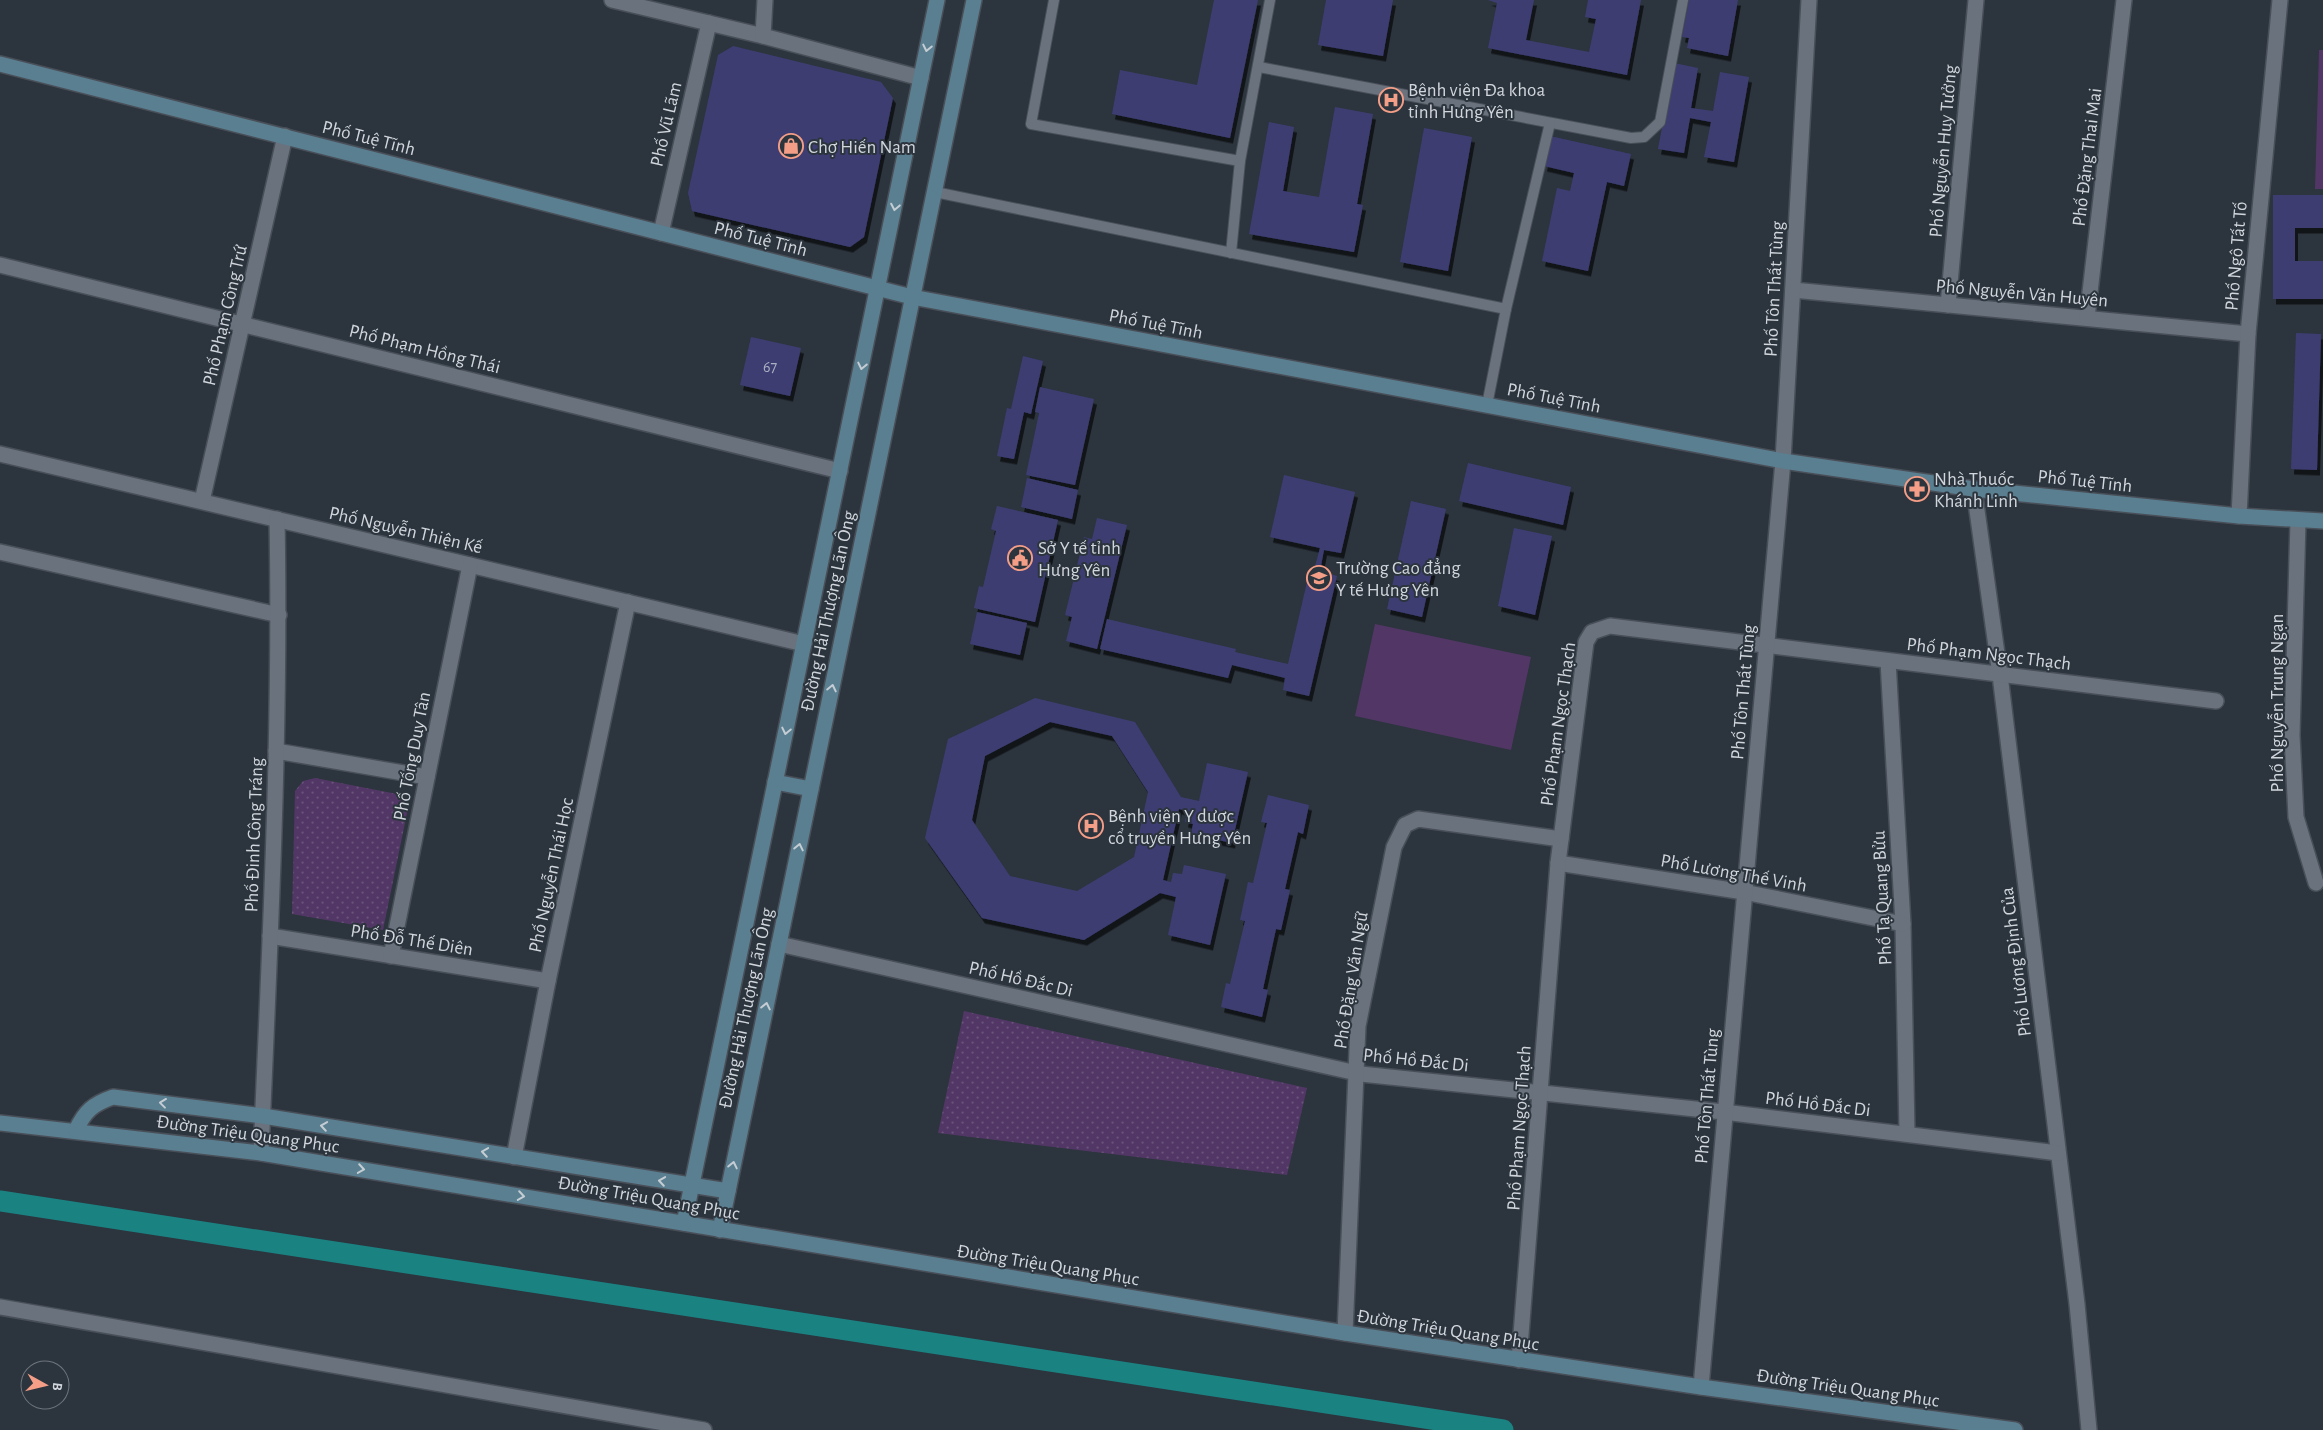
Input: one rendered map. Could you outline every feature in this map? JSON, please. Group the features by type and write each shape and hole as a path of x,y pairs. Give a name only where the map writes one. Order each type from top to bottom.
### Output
{"street":[{"path":"612,0 763,36 921,78"},
{"path":"763,36 765,0"},
{"name":"Đường Hải Thượng Lãn Ông","path":"684,1223 937,0"},
{"name":"Đường Hải Thượng Lãn Ông","path":"720,1230 974,0"},
{"name":"Phố Tôn Thất Tùng","path":"1701,1388 1783,461 1809,0"},
{"name":"Phố Nguyễn Huy Tưởng","path":"1948,305 1976,0"},
{"name":"Phố Đặng Thai Mai","path":"2087,318 2124,0"},
{"name":"Phố Ngô Tất Tố","path":"2238,516 2248,334 2280,0"},
{"name":"Phố Vũ Lãm","path":"661,233 709,23"},
{"name":"Phố Tuệ Tĩnh","path":"0,64 912,297 1783,461 1974,489 2238,516 2323,521"},
{"name":"Phố Phạm Công Trứ","path":"202,501 285,136"},
{"name":"Phố Phạm Hồng Thái","path":"0,265 840,470"},
{"name":"Phố Nguyễn Văn Huyên","path":"1793,290 2248,334"},
{"name":"Phố Nguyễn Thiện Kế","path":"0,454 804,644"},
{"name":"Phố Lương Định Của","path":"1974,489 2000,675 2077,1304 2089,1430"},
{"name":"Phố Đinh Công Tráng","path":"261,1153 276,751 279,615 277,519"},
{"name":"Phố Nguyễn Trung Ngạn","path":"2298,521 2292,735 2296,817 2316,883"},
{"path":"0,552 279,615"},
{"name":"Phố Tống Duy Tân","path":"391,956 470,565"},
{"name":"Phố Nguyễn Thái Học","path":"514,1156 548,981 628,602"},
{"name":"Phố Phạm Ngọc Thạch","path":"1519,1360 1558,863 1586,642 1592,632 1610,626 2216,701"},
{"name":"Phố Tạ Quang Bửu","path":"1888,661 1903,924 1907,1133"},
{"path":"276,751 427,777"},
{"path":"775,782 811,789"},
{"name":"Phố Đặng Văn Ngữ","path":"1345,1333 1358,1026 1396,841 1405,825 1418,819 1561,840"},
{"name":"Phố Lương Thế Vinh","path":"1558,863 1744,892 1903,924"},
{"name":"Phố Đỗ Thế Diên","path":"270,936 548,981"},
{"name":"Phố Hồ Đắc Di","path":"779,944 1356,1073 1724,1112 2058,1152"},
{"name":"Đường Triệu Quang Phục","path":"76,1130 84,1114 98,1102 113,1097 263,1116 728,1191"},
{"name":"Đường Triệu Quang Phục","path":"0,1123 76,1130 261,1153 1345,1333 1701,1388 2015,1430"},
{"path":"0,1307 704,1430"},
{"path":"611,1415 619,1430"}],"lane":[{"path":"1054,0 1031,124 1240,161"},
{"path":"1231,253 1240,161 1270,0"},
{"path":"1259,67 1631,138 1644,137 1654,130 1660,122 1683,0"},
{"path":"1487,405 1506,309 1550,123"},
{"path":"935,192 1506,309"}],"shaded area":[{"path":"2319,50 2323,50 2323,189 2315,189"},
{"path":"1375,624 1531,657 1511,750 1355,716"},
{"path":"315,778 397,794 407,801 408,808 383,930 292,914 295,791 303,781"},
{"path":"964,1011 1307,1088 1287,1175 938,1133"}],"building":[{"path":"1214,0 1258,0 1230,138 1112,114 1120,70 1197,85"},
{"path":"1326,0 1393,0 1383,56 1318,45"},
{"path":"1488,0 1534,0 1526,40 1589,52 1596,19 1585,17 1588,0 1641,0 1627,75 1488,48 1497,3"},
{"path":"1689,0 1738,0 1728,56 1687,48 1689,38 1682,37"},
{"name":"Chợ Hiến Nam","path":"733,46 881,82 893,98 864,237 850,247 692,211 688,193 718,55"},
{"path":"1674,63 1698,68 1691,108 1713,111 1720,72 1749,77 1734,162 1704,157 1711,122 1690,118 1684,153 1658,149"},
{"path":"1335,107 1373,114 1357,204 1363,205 1354,252 1249,234 1269,122 1294,127 1283,191 1319,197"},
{"path":"1424,128 1472,137 1448,271 1400,262"},
{"path":"1550,136 1631,154 1624,186 1607,182 1588,271 1542,261 1557,188 1570,191 1574,173 1544,166"},
{"path":"2273,195 2323,195 2323,228 2295,228 2295,261 2323,261 2323,299 2273,299"},
{"path":"2296,333 2321,334 2317,470 2291,469"},
{"path":"751,337 801,348 790,396 740,385"},
{"path":"1023,356 1043,361 1031,414 1024,412 1014,459 997,456 1007,408 1011,409"},
{"path":"1040,387 1094,399 1075,485 1026,475 1039,413 1035,412"},
{"path":"1468,463 1571,487 1563,525 1459,501"},
{"path":"1284,475 1355,492 1341,553 1324,550 1320,571 1337,576 1309,696 1283,690 1285,678 1232,665 1228,678 1100,649 1107,619 1236,649 1235,652 1288,664 1310,569 1314,570 1320,548 1270,537"},
{"path":"1027,478 1078,490 1072,519 1021,507"},
{"path":"1411,501 1446,509 1422,617 1387,609"},
{"name":"Sở Y tế tỉnh Hưng Yên","path":"997,506 1058,520 1035,622 974,608 979,586 983,587 996,531 991,529"},
{"path":"1097,518 1127,525 1097,649 1066,641 1072,617 1065,615 1084,537 1092,539"},
{"path":"1514,528 1552,536 1535,615 1498,606"},
{"path":"977,612 1027,623 1020,655 970,644"},
{"path":"1035,698 1135,722 1181,797 1199,801 1207,763 1248,772 1232,843 1191,834 1193,824 1185,822 1187,811 1179,809 1163,880 1171,882 1173,873 1182,874 1184,865 1226,874 1210,945 1168,935 1176,897 1160,893 1084,940 982,918 925,838 948,739","holes":["1050,722 1112,736 1148,792 1134,857 1077,891 1010,876 972,820 985,756"]},
{"path":"1268,795 1309,805 1303,834 1298,832 1285,889 1290,890 1281,930 1276,929 1263,989 1268,990 1262,1017 1221,1007 1226,983 1230,984 1245,921 1240,920 1248,882 1253,883 1267,823 1261,822"}],"waterway":[{"path":"0,1201 1503,1430"}],"place":[{"name":"Bệnh viện Đa khoa tỉnh Hưng Yên","path":"1391,100"},
{"name":"Chợ Hiến Nam","path":"791,146"},
{"name":"Nhà Thuốc Khánh Linh","path":"1917,489"},
{"name":"Sở Y tế tỉnh Hưng Yên","path":"1020,558"},
{"name":"Trường Cao đẳng Y tế Hưng Yên","path":"1319,578"},
{"name":"Bệnh viện Y dược cổ truyền Hưng Yên","path":"1091,826"}]}
